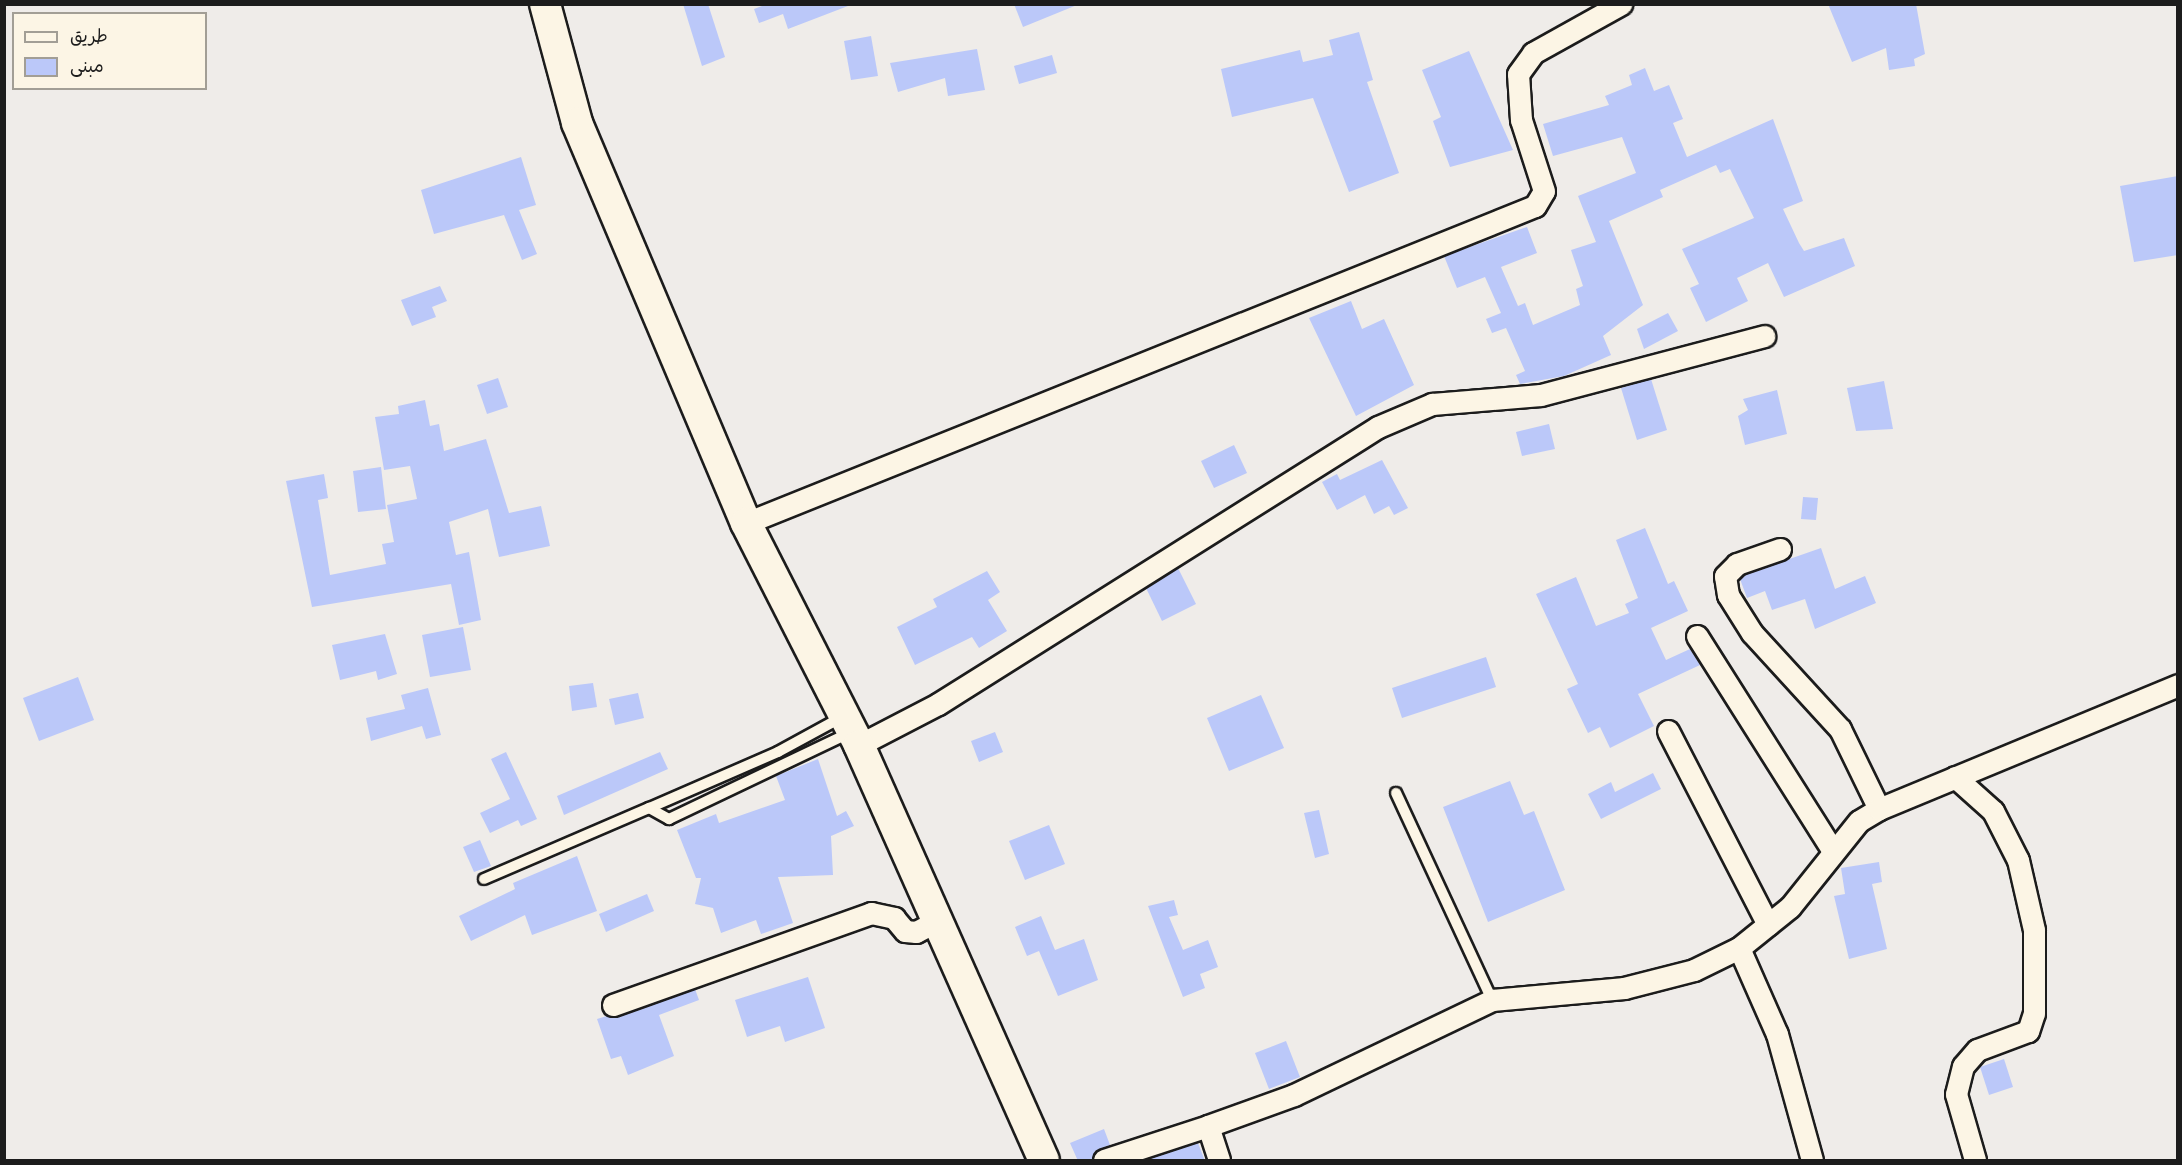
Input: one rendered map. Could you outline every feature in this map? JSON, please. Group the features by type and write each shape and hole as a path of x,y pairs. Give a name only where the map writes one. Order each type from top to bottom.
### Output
{"main road":[{"path":"545,4 578,123 746,523 851,731 1044,1161"}],"street":[{"path":"746,523 1535,206 1544,191 1521,120 1518,74 1533,53 1621,4"},
{"path":"851,731 938,704 1378,427 1432,404 1540,395 1764,336"},
{"path":"1780,549 1737,564 1725,576 1728,595 1752,633 1840,729 1879,809"},
{"path":"1697,636 1833,851"},
{"path":"1104,1161 1294,1095 1492,1000 1624,988 1694,970 1739,948 1790,907 1859,821 1879,809 2178,685"},
{"path":"1668,731 1768,925"},
{"path":"1955,777 1993,811 2018,860 2034,930 2034,1013 2028,1030 1977,1050 1963,1065 1956,1094 1975,1161"},
{"path":"613,1005 871,913 894,918 905,931 915,932 937,921"},
{"path":"1739,948 1777,1034 1812,1161"},
{"path":"1208,1126 1219,1161"}],"lane":[{"path":"649,808 669,819 851,731"},
{"path":"484,879 778,752 851,731"},
{"path":"1396,792 1492,1000"}],"building":[{"path":"683,4 708,4 725,57 702,66"},
{"path":"767,4 848,4 848,6 788,29 783,14 759,23 754,9"},
{"path":"1014,4 1077,4 1077,5 1023,27"},
{"path":"1828,4 1916,4 1925,54 1914,59 1915,66 1889,70 1886,48 1852,62"},
{"path":"1359,32 1373,80 1367,82 1399,173 1349,192 1313,98 1232,117 1221,69 1300,50 1303,62 1333,55 1329,40"},
{"path":"871,36 878,76 851,80 844,41"},
{"path":"977,49 985,90 948,96 945,78 898,92 890,63"},
{"path":"1469,51 1513,150 1450,167 1433,121 1441,117 1422,70"},
{"path":"1052,55 1057,73 1019,84 1014,66"},
{"path":"1645,68 1654,91 1669,85 1683,119 1673,123 1687,157 1773,119 1803,201 1783,209 1799,243 1804,251 1844,238 1855,266 1784,297 1768,263 1737,278 1748,301 1706,322 1690,288 1699,284 1682,249 1754,218 1730,169 1720,173 1716,165 1660,190 1663,197 1609,221 1643,305 1603,336 1611,355 1564,376 1520,384 1516,375 1525,371 1506,328 1492,333 1486,319 1501,313 1485,277 1457,288 1444,256 1527,227 1537,253 1501,267 1518,306 1525,303 1533,325 1580,305 1576,289 1583,286 1571,250 1596,242 1578,196 1636,173 1622,137 1553,156 1543,124 1609,105 1605,96 1632,85 1629,75"},
{"path":"521,157 536,205 519,210 537,254 522,260 504,215 434,234 421,190"},
{"path":"2178,176 2178,255 2134,262 2120,186"},
{"path":"440,286 447,301 432,307 436,317 412,326 401,300"},
{"path":"1351,301 1362,329 1384,319 1414,385 1356,416 1309,318"},
{"path":"1668,313 1678,331 1644,349 1637,329"},
{"path":"498,378 508,407 487,414 477,385"},
{"path":"1651,379 1667,430 1637,440 1621,388"},
{"path":"1884,381 1893,429 1856,431 1847,388"},
{"path":"1777,390 1787,434 1745,445 1738,416 1748,410 1743,399"},
{"path":"425,400 430,426 439,424 444,451 486,439 509,513 541,506 550,546 499,557 488,509 449,522 456,555 469,552 481,620 459,625 451,584 312,607 286,481 324,474 328,498 318,500 330,575 386,564 382,544 394,542 387,505 417,499 410,466 384,470 375,417 399,414 398,406"},
{"path":"1549,424 1555,449 1522,456 1516,432"},
{"path":"1234,445 1247,473 1214,488 1201,461"},
{"path":"1382,460 1408,508 1394,515 1389,506 1374,514 1365,495 1337,510 1322,482 1337,474 1340,480"},
{"path":"381,467 386,509 358,512 353,471"},
{"path":"1803,497 1818,498 1816,520 1801,519"},
{"path":"1645,528 1668,584 1674,581 1688,611 1651,628 1666,660 1690,649 1700,665 1638,694 1654,726 1610,748 1600,727 1588,733 1567,689 1578,684 1536,594 1576,577 1596,626 1629,613 1625,604 1638,598 1616,540"},
{"path":"1821,548 1835,589 1865,576 1876,603 1815,629 1805,599 1772,610 1765,591 1747,598 1740,579 1744,575"},
{"path":"1178,568 1196,604 1162,621 1146,588"},
{"path":"987,571 1000,592 988,600 1007,631 979,648 972,637 915,665 897,627 937,607 933,599"},
{"path":"463,627 471,670 430,677 422,635"},
{"path":"385,634 397,674 378,680 376,671 340,680 332,645"},
{"path":"1486,657 1496,687 1402,718 1392,688"},
{"path":"78,677 94,720 39,741 23,698"},
{"path":"593,683 597,707 572,711 569,686"},
{"path":"428,688 441,735 426,739 422,726 371,741 366,718 405,709 401,695"},
{"path":"638,693 644,718 615,725 609,699"},
{"path":"1261,695 1284,748 1229,771 1207,718"},
{"path":"995,732 1003,752 979,762 971,741"},
{"path":"506,752 537,819 521,826 518,820 490,833 480,813 510,799 491,759"},
{"path":"660,752 668,769 564,815 557,796"},
{"path":"818,759 837,816 846,811 854,826 831,836 833,875 778,877 793,923 761,934 756,920 721,933 713,908 695,904 701,878 696,878 677,830 716,814 719,823 785,800 776,776"},
{"path":"1653,773 1661,789 1601,819 1588,794 1611,782 1615,792"},
{"path":"1510,781 1524,815 1534,811 1565,890 1488,922 1443,807"},
{"path":"1319,810 1329,854 1315,858 1304,813"},
{"path":"1049,825 1065,864 1025,880 1009,841"},
{"path":"480,840 491,866 474,872 463,847"},
{"path":"577,856 597,911 532,935 525,915 471,941 459,916 515,889 513,883"},
{"path":"1879,862 1882,882 1872,884 1887,949 1849,959 1834,896 1845,894 1841,868"},
{"path":"647,894 654,911 606,932 599,914"},
{"path":"1174,900 1178,915 1169,917 1183,950 1208,940 1218,967 1200,974 1205,988 1183,997 1148,906"},
{"path":"1041,916 1055,950 1084,939 1098,980 1058,996 1039,951 1027,956 1015,927"},
{"path":"808,977 825,1028 785,1042 780,1026 747,1037 735,1000"},
{"path":"695,989 699,1000 659,1015 674,1056 628,1075 621,1056 611,1059 597,1019"},
{"path":"1286,1041 1300,1077 1269,1089 1255,1053"},
{"path":"2004,1059 2013,1087 1989,1095 1980,1067"},
{"path":"1104,1129 1110,1145 1095,1151 1092,1161 1078,1161 1070,1143"},
{"path":"1198,1143 1205,1161 1143,1161"}]}
